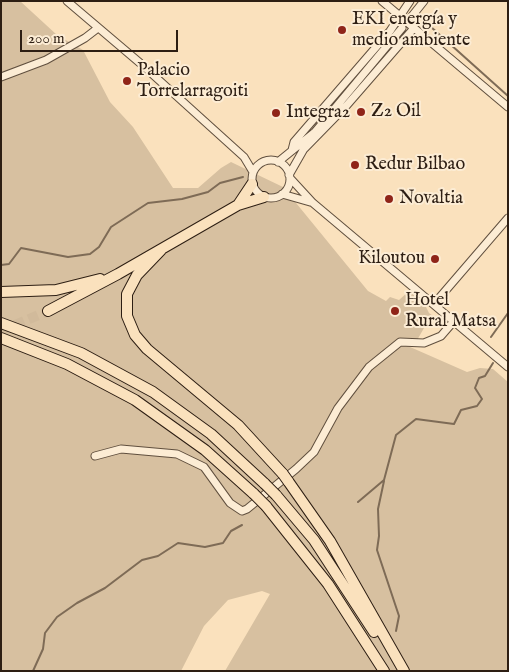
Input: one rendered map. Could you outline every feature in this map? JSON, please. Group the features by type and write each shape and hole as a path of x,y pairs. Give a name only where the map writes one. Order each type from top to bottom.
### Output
{"highway":[{"path":"238,205 252,184"},
{"path":"48,311 162,250 238,205 264,197"},
{"path":"162,250 137,275 127,294 126,309 132,328 147,349 217,406 254,442 285,478 330,541 404,671"},
{"path":"1,292 56,290 118,274"},
{"path":"1,323 81,353 154,392 211,434 276,495 330,562 399,671"},
{"path":"1,338 68,364 135,400 192,440 266,506 322,576 384,671"}],"street":[{"path":"67,1 244,157 253,172 252,184 258,193 264,197 273,198 282,194 288,187 290,176 303,150 315,132 402,28"},
{"path":"382,1 508,107"},
{"path":"292,150 294,142 390,31 410,1"},
{"path":"412,16 424,1"},
{"path":"1,77 46,60 85,38 98,28"},
{"path":"303,150 347,105 414,28"},
{"path":"278,162 315,132"},
{"path":"244,157 263,162 278,162 287,169 290,176 313,203 508,367"},
{"path":"253,172 263,162"},
{"path":"282,194 313,203"},
{"path":"434,304 508,218"},
{"path":"95,456 121,448 177,454 204,467 230,503 242,510 247,509 296,470 314,452 338,408 369,367 400,342 424,343 441,336 454,321"}],"shaded area":[{"path":"1,1 20,1 57,35 83,50 110,102 133,127 173,188 198,188 231,162 283,187 368,291 386,301 390,297 399,300 408,292 415,292 421,297 429,313 437,319 424,328 416,342 401,343 467,372 480,368 493,369 508,382 508,671 225,671 270,594 262,591 228,600 204,626 181,671 1,671"}],"waterway":[{"path":"431,27 508,96"},
{"path":"1,265 9,264 21,248 68,257 90,254 99,247 111,227 148,203 182,199 208,192 220,183 243,177"},
{"path":"491,337 508,313"},
{"path":"358,502 384,480 396,435 416,419 454,424 461,410 477,406 482,399 475,388 479,378 485,376 493,363"},
{"path":"384,481 378,509 379,536 377,550 399,616 396,631"},
{"path":"33,671 43,649 45,633 57,617 77,603 105,588 142,560 158,556 178,543 205,547 223,543 231,531 242,525"}],"tunnel":[{"path":"1,331 48,311"}],"place":[{"name":"EKI energía y medio ambiente","path":"342,30"},
{"name":"Palacio Torrelarragoiti","path":"127,81"},
{"name":"Z2 Oil","path":"361,112"},
{"name":"Integra2","path":"276,113"},
{"name":"Redur Bilbao","path":"355,165"},
{"name":"Novaltia","path":"389,199"},
{"name":"Kiloutou","path":"435,259"},
{"name":"Hotel Rural Matsa","path":"395,311"}]}
